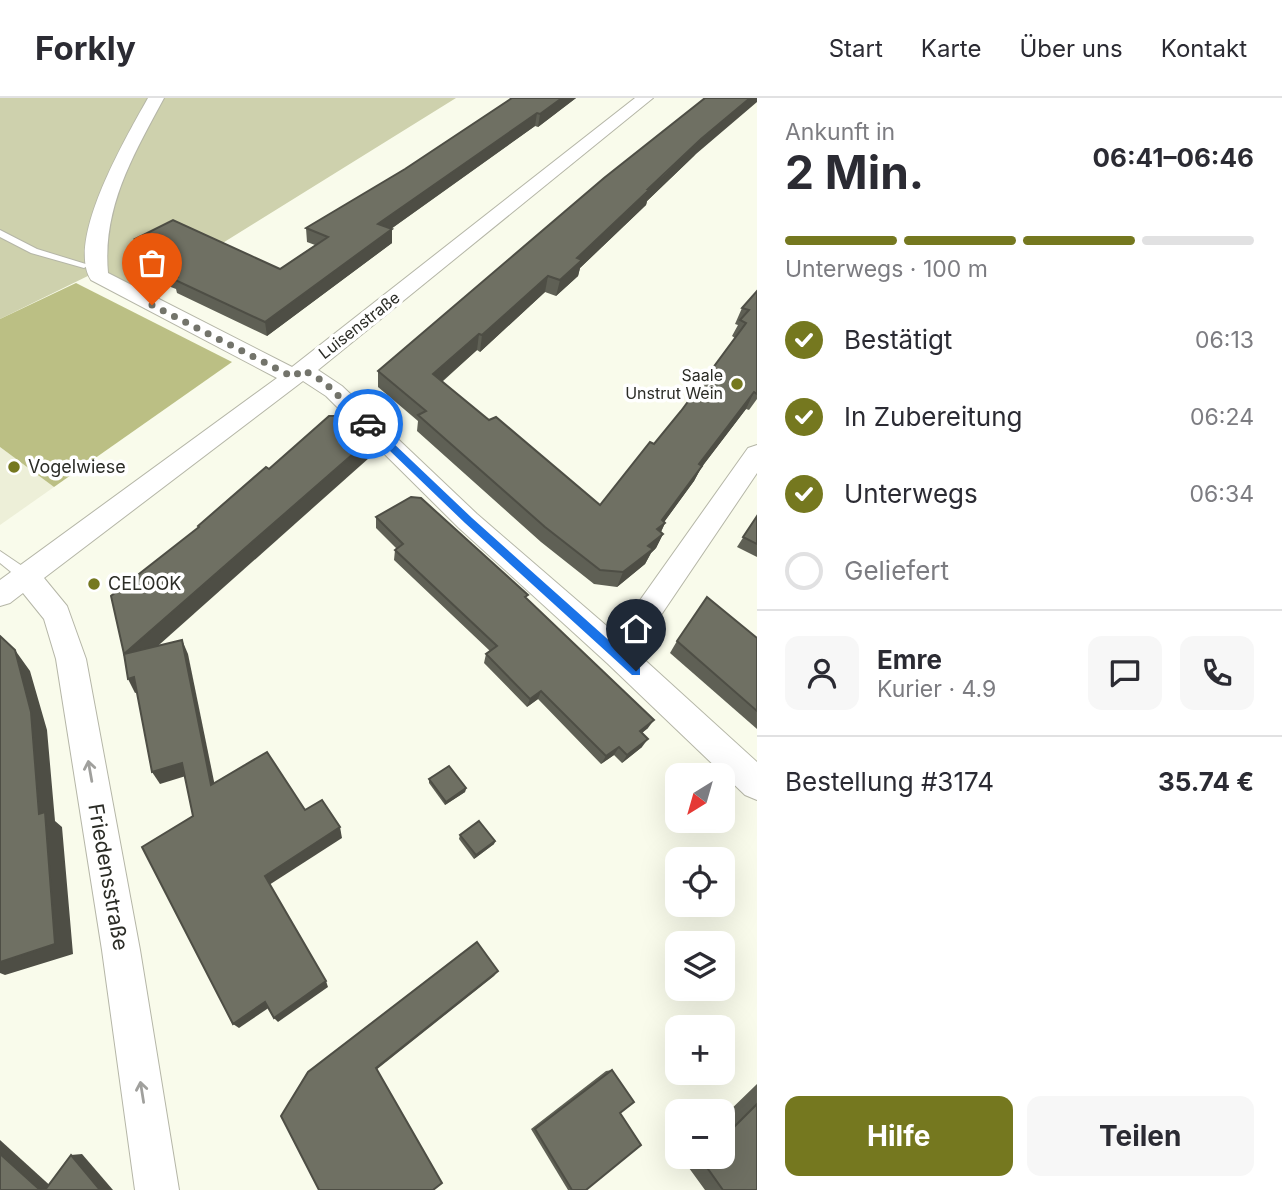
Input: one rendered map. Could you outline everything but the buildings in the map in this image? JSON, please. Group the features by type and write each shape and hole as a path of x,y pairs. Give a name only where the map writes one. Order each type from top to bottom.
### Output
{"street":[{"path":"156,98 106,195 90,266 98,276 334,391 468,520 618,654 757,784"},
{"name":"Luisenstraße","path":"9,576 298,373 645,98"},
{"path":"618,654 757,454"},
{"name":"Friedensstraße","path":"9,576 57,614 71,659 121,950 157,1190"}],"lane":[{"path":"0,233 34,251 90,266"}],"shaded area":[{"path":"0,98 456,98 139,295 96,272 0,319"},
{"name":"Vogelwiese","path":"0,447 54,487 0,525"}],"green space":[{"path":"76,283 232,362 54,487 0,447 0,319"}],"way so far":[{"path":"152,305 293,377 303,370 315,376 368,424"}],"place":[{"name":"Saale Unstrut Wein","path":"737,384"},
{"name":"Vogelwiese","path":"14,467"},
{"name":"CELOOK","path":"94,584"}],"route":[{"path":"368,424 468,520 636,671"}]}
